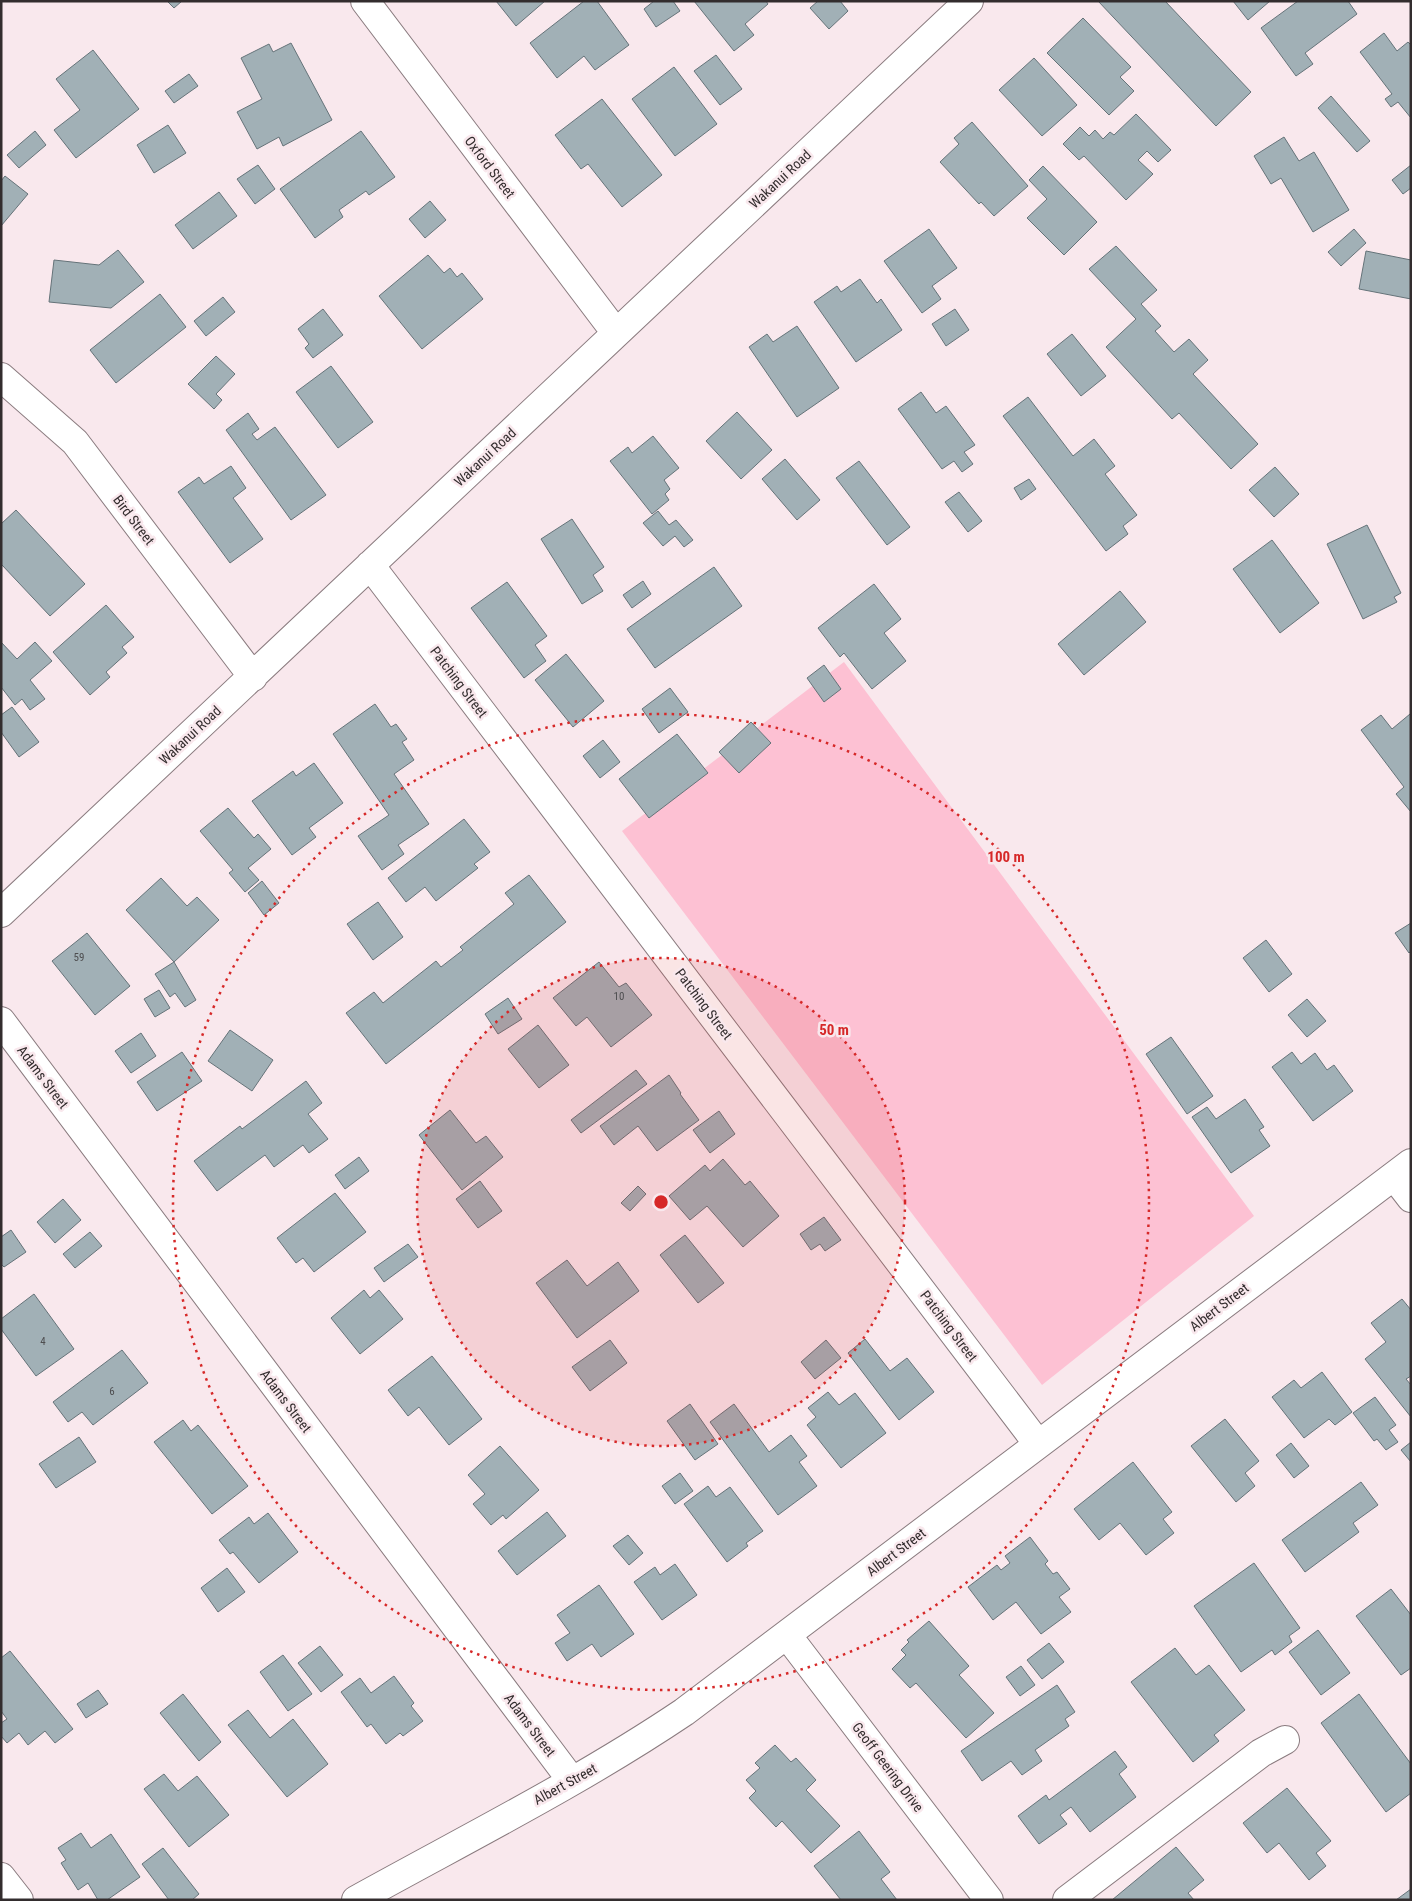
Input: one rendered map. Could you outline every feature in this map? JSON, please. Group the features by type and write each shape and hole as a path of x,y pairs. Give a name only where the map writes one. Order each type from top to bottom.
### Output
{"street":[{"name":"Oxford Street","path":"365,1 616,333"},
{"name":"Wakanui Road","path":"1,914 969,1"},
{"name":"Bird Street","path":"1,377 75,442 252,676"},
{"name":"Patching Street","path":"370,565 1038,1444"},
{"name":"Adams Street","path":"1,1021 572,1781"},
{"name":"Albert Street","path":"356,1900 572,1781 634,1745 677,1716 1402,1170"},
{"path":"1402,1170 1411,1198"},
{"name":"Geoff Geering Drive","path":"787,1635 989,1900"},
{"path":"1067,1900 1262,1753 1285,1740"},
{"path":"1,1877 18,1900"}],"shaded area":[{"path":"844,662 1254,1216 1042,1385 622,831"}],"building":[{"path":"167,1 182,1 174,8"},
{"path":"496,1 545,1 516,26"},
{"path":"584,1 597,1 629,45 595,70 584,56 557,78 530,43"},
{"path":"654,1 673,1 680,11 656,27 644,9"},
{"path":"694,1 766,1 768,4 745,24 754,35 734,51"},
{"path":"818,1 840,1 848,11 829,29 810,8"},
{"path":"1098,1 1165,1 1251,92 1216,126"},
{"path":"1233,1 1270,1 1248,20"},
{"path":"1298,1 1348,1 1357,14 1305,53 1313,64 1296,76 1261,28"},
{"path":"1083,18 1131,67 1120,77 1134,91 1109,115 1047,53"},
{"path":"1384,33 1397,51 1408,42 1411,45 1411,118 1398,102 1391,107 1385,99 1392,94 1360,52"},
{"path":"291,43 332,120 283,146 279,137 257,149 237,112 262,99 241,58 269,44 273,52"},
{"path":"93,50 139,109 76,158 54,130 80,110 56,79"},
{"path":"716,55 742,89 720,105 694,71"},
{"path":"1034,58 1077,105 1042,136 999,90"},
{"path":"674,67 717,124 675,156 632,99"},
{"path":"189,74 198,86 174,103 165,91"},
{"path":"1331,96 1370,141 1357,152 1318,108"},
{"path":"602,99 662,175 622,207 588,164 581,169 555,135"},
{"path":"1136,114 1171,150 1158,162 1147,151 1138,160 1153,174 1126,200 1084,156 1079,160 1063,144 1080,127 1089,136 1095,130 1103,139 1110,132 1114,135"},
{"path":"972,122 1028,186 994,216 981,202 979,204 940,162 959,144 954,138"},
{"path":"168,125 186,153 154,173 137,145"},
{"path":"35,131 46,145 19,168 7,155"},
{"path":"361,131 395,177 369,195 366,191 339,210 343,217 315,238 280,189"},
{"path":"1284,137 1299,161 1314,152 1349,210 1313,232 1281,178 1271,184 1254,156"},
{"path":"258,165 275,189 255,204 237,179"},
{"path":"1411,165 1411,188 1403,194 1392,180"},
{"path":"1043,166 1097,222 1064,255 1027,218 1047,199 1029,180"},
{"path":"5,176 28,194 1,226 1,181"},
{"path":"219,192 237,216 193,249 175,225"},
{"path":"430,201 446,220 425,238 409,219"},
{"path":"929,229 957,268 932,286 941,299 922,313 884,261"},
{"path":"1354,229 1366,243 1341,266 1328,252"},
{"path":"1116,246 1157,290 1141,304 1161,326 1155,331 1174,352 1189,339 1208,360 1193,374 1258,444 1231,469 1179,413 1172,419 1106,347 1136,319 1089,269"},
{"path":"118,250 144,282 111,308 49,302 54,260 99,265"},
{"path":"1366,251 1411,260 1411,299 1359,289"},
{"path":"428,255 444,273 450,268 457,277 462,273 483,299 422,349 379,296"},
{"path":"860,279 877,303 881,299 902,330 856,362 814,302 837,286 841,292"},
{"path":"160,294 186,327 116,383 90,350"},
{"path":"223,297 235,312 206,336 194,321"},
{"path":"323,309 343,335 313,358 305,348 309,344 298,329"},
{"path":"955,309 969,330 946,346 932,324"},
{"path":"797,326 839,388 797,417 749,347 767,334 773,342"},
{"path":"1072,334 1106,376 1081,396 1047,354"},
{"path":"216,356 235,374 216,394 222,400 214,409 188,384"},
{"path":"331,366 373,422 338,448 296,392"},
{"path":"921,392 936,413 946,406 975,445 964,452 973,464 962,472 954,461 942,469 898,409"},
{"path":"1028,397 1073,456 1094,439 1115,466 1105,474 1137,515 1123,526 1128,534 1106,551 1003,416"},
{"path":"737,412 772,450 741,479 706,441"},
{"path":"248,413 259,429 252,434 257,440 275,427 326,495 291,520 226,430"},
{"path":"653,436 679,468 664,480 670,489 665,494 669,500 652,514 610,461 628,447 632,453"},
{"path":"785,459 820,500 797,520 762,479"},
{"path":"859,461 910,527 887,545 836,478"},
{"path":"231,466 246,488 233,498 263,539 230,563 178,492 199,477 204,484"},
{"path":"1275,467 1299,494 1274,517 1249,490"},
{"path":"1029,479 1036,489 1021,500 1014,488"},
{"path":"959,492 982,521 968,532 945,502"},
{"path":"16,510 85,584 50,616 1,566 1,524"},
{"path":"658,511 669,525 676,520 693,540 684,547 675,536 663,546 643,523"},
{"path":"572,519 604,567 593,575 603,591 582,604 541,539"},
{"path":"1367,525 1401,593 1394,597 1397,602 1363,619 1327,544"},
{"path":"1272,540 1319,603 1280,633 1233,569"},
{"path":"714,567 742,606 655,668 627,629"},
{"path":"643,581 651,594 632,608 623,595"},
{"path":"507,582 547,636 535,645 546,661 524,678 471,608"},
{"path":"874,584 901,619 884,633 906,661 872,689 844,653 840,657 818,628"},
{"path":"1120,591 1146,622 1084,675 1058,644"},
{"path":"106,605 134,637 122,647 127,653 106,672 110,677 90,695 53,652"},
{"path":"1,642 17,659 35,642 52,661 30,680 45,699 30,710 22,699 15,705 1,687"},
{"path":"566,654 604,701 573,727 535,680"},
{"path":"824,665 841,689 824,702 807,678"},
{"path":"670,688 688,712 659,733 642,709"},
{"path":"375,704 391,727 396,724 407,739 402,742 414,760 394,774 429,824 398,845 404,854 382,870 358,836 389,815 333,734"},
{"path":"12,707 39,742 19,757 1,732 1,715"},
{"path":"1410,714 1411,812 1396,794 1404,787 1361,730 1381,715 1392,729"},
{"path":"751,722 771,743 739,773 719,752"},
{"path":"677,734 708,773 649,818 619,779"},
{"path":"603,740 620,762 600,778 583,756"},
{"path":"314,763 343,803 309,828 316,837 292,855 252,801 293,771 296,776"},
{"path":"228,808 254,838 258,834 271,849 248,868 259,880 245,892 229,873 233,870 200,831"},
{"path":"464,819 490,852 474,864 478,868 436,901 425,887 406,902 388,878"},
{"path":"529,875 566,922 386,1064 346,1013 374,992 383,1003 436,961 441,967 463,950 460,947 514,904 505,893"},
{"path":"161,878 187,906 197,897 219,920 174,962 126,910"},
{"path":"262,881 279,903 264,915 248,893"},
{"path":"378,902 403,937 373,960 347,924"},
{"path":"1411,923 1411,951 1409,953 1395,933"},
{"path":"87,933 130,986 95,1015 52,961"},
{"path":"1266,940 1292,974 1269,992 1243,958"},
{"path":"174,962 196,1000 185,1007 175,993 170,997 155,974"},
{"path":"599,962 619,987 626,983 652,1015 611,1047 587,1017 576,1026 553,998"},
{"path":"159,990 170,1008 155,1017 144,999"},
{"path":"508,998 522,1019 498,1034 485,1014"},
{"path":"1307,999 1326,1021 1307,1037 1288,1015"},
{"path":"538,1025 569,1065 539,1088 508,1049"},
{"path":"230,1030 273,1060 252,1091 208,1061"},
{"path":"141,1033 156,1056 131,1073 115,1051"},
{"path":"1171,1037 1213,1096 1187,1114 1146,1054"},
{"path":"182,1052 202,1081 157,1111 137,1082"},
{"path":"1292,1052 1301,1064 1315,1053 1327,1070 1334,1065 1353,1091 1313,1121 1272,1067"},
{"path":"636,1070 647,1084 581,1133 571,1120"},
{"path":"669,1075 699,1120 657,1151 638,1126 614,1145 600,1126"},
{"path":"306,1081 322,1103 308,1114 328,1139 309,1153 303,1145 274,1167 265,1155 217,1191 194,1161 240,1126 242,1129"},
{"path":"1245,1099 1264,1127 1259,1130 1270,1146 1231,1173 1192,1117 1207,1107 1216,1119"},
{"path":"450,1110 476,1143 486,1136 503,1157 462,1190 419,1135"},
{"path":"719,1111 735,1134 710,1153 693,1130"},
{"path":"359,1157 369,1171 345,1189 335,1175"},
{"path":"723,1159 745,1185 750,1181 779,1216 743,1247 707,1206 690,1220 669,1196 705,1165 710,1171"},
{"path":"480,1181 502,1211 478,1228 456,1199"},
{"path":"638,1186 646,1194 630,1211 621,1203"},
{"path":"335,1193 366,1232 314,1272 303,1258 296,1263 277,1238"},
{"path":"63,1199 81,1220 55,1243 37,1222"},
{"path":"824,1217 841,1240 825,1251 820,1244 811,1250 800,1234"},
{"path":"11,1230 26,1252 4,1267 1,1264 1,1237"},
{"path":"90,1232 102,1246 75,1268 63,1254"},
{"path":"685,1235 724,1283 698,1303 660,1255"},
{"path":"408,1244 418,1257 384,1282 374,1268"},
{"path":"567,1260 587,1286 618,1262 639,1291 577,1338 536,1283"},
{"path":"364,1290 370,1298 379,1290 403,1319 360,1354 331,1318"},
{"path":"34,1294 74,1349 36,1376 1,1329 1,1319"},
{"path":"1402,1299 1411,1310 1411,1376 1406,1379 1411,1385 1411,1417 1365,1359 1386,1342 1371,1323"},
{"path":"865,1339 890,1371 907,1358 934,1392 899,1420 848,1353"},
{"path":"610,1340 627,1363 590,1391 572,1367"},
{"path":"826,1340 841,1358 815,1379 801,1362"},
{"path":"122,1350 148,1383 93,1425 82,1412 68,1422 53,1402"},
{"path":"432,1356 482,1419 449,1445 419,1407 408,1416 388,1390"},
{"path":"1322,1372 1352,1412 1335,1425 1329,1419 1304,1438 1272,1397 1294,1380 1301,1388"},
{"path":"828,1392 839,1405 855,1393 886,1433 841,1468 807,1425 816,1417 808,1408"},
{"path":"1375,1397 1396,1425 1389,1430 1398,1442 1386,1450 1377,1439 1374,1441 1353,1413"},
{"path":"690,1404 718,1444 695,1460 667,1421"},
{"path":"734,1404 769,1452 791,1435 807,1456 799,1462 817,1486 778,1515 710,1422"},
{"path":"1225,1419 1259,1461 1245,1473 1255,1486 1236,1502 1191,1446"},
{"path":"183,1420 191,1431 198,1425 248,1486 212,1514 154,1442"},
{"path":"79,1437 96,1462 56,1488 39,1464"},
{"path":"1411,1442 1411,1462 1401,1450"},
{"path":"1291,1443 1309,1466 1294,1478 1276,1455"},
{"path":"500,1446 539,1490 506,1519 503,1515 491,1525 473,1504 485,1494 468,1475"},
{"path":"1133,1462 1172,1512 1163,1519 1174,1533 1146,1555 1120,1523 1099,1540 1074,1509"},
{"path":"680,1473 693,1491 675,1504 662,1486"},
{"path":"1361,1482 1378,1505 1353,1523 1359,1532 1305,1572 1282,1540"},
{"path":"708,1486 716,1497 730,1487 763,1531 746,1543 748,1546 727,1562 684,1504"},
{"path":"547,1512 566,1536 517,1575 498,1551"},
{"path":"268,1513 298,1552 259,1583 233,1552 230,1554 219,1540 249,1517 254,1524"},
{"path":"628,1535 643,1553 629,1565 613,1546"},
{"path":"1030,1537 1048,1561 1045,1564 1053,1574 1057,1572 1070,1589 1059,1597 1071,1612 1041,1634 1016,1602 993,1620 968,1587 997,1565 1001,1570 1010,1563 1005,1556"},
{"path":"1254,1563 1300,1628 1289,1636 1292,1642 1275,1655 1272,1650 1241,1672 1194,1606"},
{"path":"675,1564 697,1595 662,1620 634,1582 655,1567 660,1575"},
{"path":"227,1568 245,1592 218,1612 201,1588"},
{"path":"599,1585 634,1634 601,1657 592,1644 567,1661 555,1643 570,1633 557,1615"},
{"path":"1391,1589 1411,1615 1411,1668 1401,1675 1356,1616"},
{"path":"929,1621 969,1666 959,1675 994,1713 966,1738 916,1683 910,1688 892,1669 906,1655 901,1650 909,1642 907,1640"},
{"path":"1318,1630 1350,1673 1321,1695 1289,1652"},
{"path":"1049,1643 1064,1662 1042,1679 1027,1660"},
{"path":"320,1646 343,1675 321,1692 298,1663"},
{"path":"1175,1648 1196,1675 1209,1665 1245,1710 1214,1735 1219,1741 1193,1762 1131,1682"},
{"path":"10,1651 73,1729 55,1743 45,1731 28,1745 19,1733 7,1743 1,1736 1,1723 7,1719 1,1711 1,1658"},
{"path":"283,1655 312,1694 288,1711 260,1672"},
{"path":"1021,1666 1035,1685 1020,1696 1006,1677"},
{"path":"394,1676 414,1703 411,1706 423,1721 403,1736 400,1733 386,1744 371,1724 367,1727 341,1692 360,1678 371,1693"},
{"path":"1057,1685 1075,1712 1065,1719 1069,1726 1035,1750 1042,1761 1022,1775 1011,1761 982,1781 961,1751"},
{"path":"98,1690 108,1704 86,1718 77,1704"},
{"path":"183,1694 221,1742 199,1761 160,1713"},
{"path":"1359,1694 1411,1764 1411,1793 1386,1812 1321,1723"},
{"path":"248,1710 270,1738 293,1719 328,1764 287,1797 228,1725"},
{"path":"775,1745 791,1762 796,1758 816,1780 806,1790 840,1826 811,1853 782,1821 776,1827 749,1798 756,1791 746,1780 760,1768 755,1763"},
{"path":"1115,1751 1127,1767 1119,1774 1136,1797 1090,1832 1071,1807 1060,1815 1067,1824 1039,1844 1018,1816 1046,1795 1049,1800"},
{"path":"164,1774 178,1791 197,1776 229,1815 189,1847 144,1789"},
{"path":"1287,1788 1331,1841 1316,1853 1326,1866 1309,1880 1279,1843 1267,1853 1243,1823"},
{"path":"859,1831 890,1872 881,1879 897,1900 841,1900 814,1866"},
{"path":"81,1833 91,1848 111,1834 140,1877 107,1900 98,1900 88,1883 78,1890 61,1863 66,1860 58,1848"},
{"path":"1176,1847 1204,1880 1188,1893 1194,1900 1112,1900"},
{"path":"163,1848 199,1894 192,1900 169,1900 142,1864"},
{"path":"1411,1889 1411,1900 1396,1900"}]}
